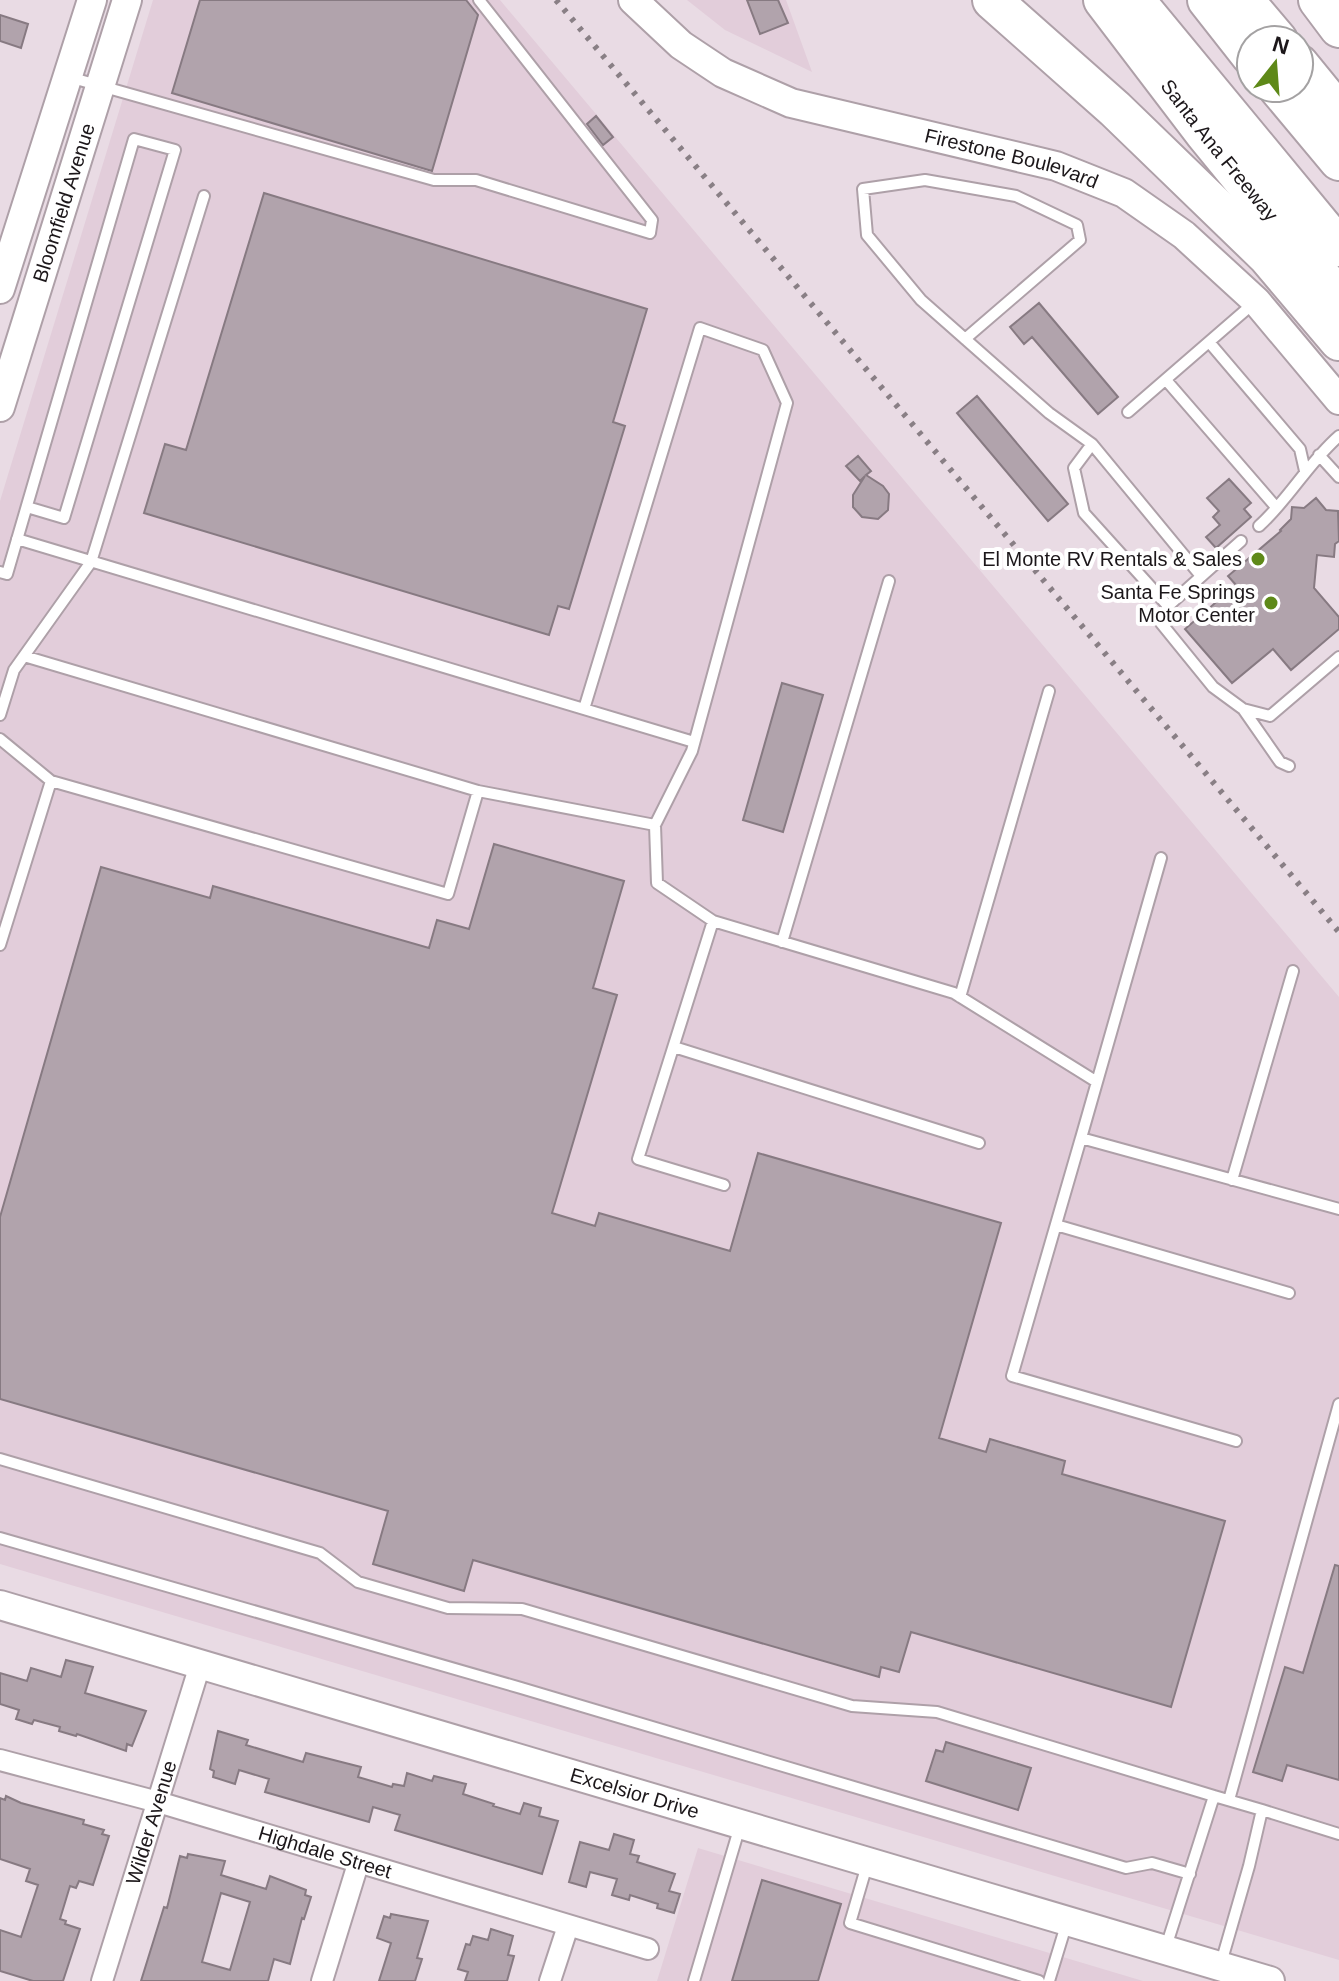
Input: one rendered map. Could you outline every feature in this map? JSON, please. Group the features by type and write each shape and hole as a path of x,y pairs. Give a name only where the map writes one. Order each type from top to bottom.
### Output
{"highway":[{"path":"992,0 1115,109 1267,256 1339,341"},
{"name":"Santa Ana Freeway","path":"1103,0 1205,134 1339,298"},
{"path":"1135,0 1339,247"},
{"path":"1207,0 1235,36"},
{"path":"1244,0 1264,24"},
{"path":"1318,0 1339,28"},
{"path":"1315,84 1339,113"},
{"path":"1291,104 1339,161"}],"main road":[{"name":"Bloomfield Avenue","path":"0,289 92,0"},
{"name":"Bloomfield Avenue","path":"0,407 127,0"},
{"name":"Firestone Boulevard","path":"645,4 681,45 723,73 791,103 1056,166 1124,193 1184,235 1256,301 1339,400"},
{"name":"Excelsior Drive","path":"0,1605 1166,1949 1245,1975"}],"street":[{"name":"Wilder Avenue","path":"102,1981 200,1665"},
{"name":"Highdale Street","path":"0,1760 158,1802 648,1949"},
{"path":"322,1981 358,1864"},
{"path":"550,1981 568,1926"}],"lane":[{"path":"67,77 434,180 476,180 650,233 652,220 479,0"},
{"path":"0,572 7,574 134,139 175,150 64,518 27,507"},
{"path":"965,339 1080,240 1077,225 1016,196 925,180 863,189 867,235 921,300 965,339 1049,413 1092,444 1201,576"},
{"path":"0,715 14,670 91,562 204,196"},
{"path":"1128,412 1256,301"},
{"path":"584,709 700,328 763,350 787,403 694,742 655,825 657,883 713,921 960,997 1097,1082"},
{"path":"1209,342 1300,449 1305,471"},
{"path":"1166,380 1276,507"},
{"path":"1259,526 1339,436"},
{"path":"1092,444 1074,468 1084,513 1168,606"},
{"path":"1319,455 1339,477"},
{"path":"17,539 694,742"},
{"path":"1241,541 1168,606 1161,623 1213,687 1243,709 1280,762 1289,766"},
{"path":"782,942 889,581"},
{"path":"24,656 478,791 655,825"},
{"path":"1243,709 1270,716 1339,657"},
{"path":"960,997 1049,691"},
{"path":"0,739 51,781 448,894 478,791"},
{"path":"0,945 51,781"},
{"path":"1161,858 1012,1376 1236,1441"},
{"path":"713,921 638,1159 724,1185"},
{"path":"1232,1180 1293,971"},
{"path":"674,1047 979,1143"},
{"path":"1081,1138 1339,1209"},
{"path":"1056,1225 1289,1293"},
{"path":"1229,1800 1339,1404"},
{"path":"0,1459 320,1553 358,1582 448,1608 522,1609 852,1706 937,1712 1339,1834"},
{"path":"0,1538 536,1692 1126,1868 1152,1863 1190,1874"},
{"path":"1166,1949 1214,1796"},
{"path":"1245,1975 1249,1866 1262,1810"},
{"path":"694,1981 741,1824"},
{"path":"868,1862 850,1923 1039,1981"},
{"path":"1049,1981 1067,1920"}],"shaded area":[{"path":"153,0 500,0 1339,997 1339,1960 0,1564 0,501"},
{"path":"687,0 786,0 812,72 725,30"},
{"path":"698,1848 1143,1981 657,1981"}],"building":[{"path":"200,0 466,0 478,15 432,171 172,93"},
{"path":"747,0 778,0 788,23 760,34"},
{"path":"0,15 28,24 21,48 0,41"},
{"path":"596,116 613,137 603,145 587,124"},
{"path":"264,193 647,309 613,422 625,426 569,609 558,606 549,635 144,513 165,444 186,450"},
{"path":"1039,303 1118,397 1098,414 1032,337 1024,344 1010,327"},
{"path":"977,396 1068,504 1048,521 957,413"},
{"path":"858,456 871,471 866,475 889,494 888,510 878,519 862,517 853,507 853,495 865,476 860,481 846,466"},
{"path":"1229,479 1251,503 1244,509 1251,517 1216,548 1206,537 1220,525 1213,517 1219,511 1207,498"},
{"name":"Santa Fe Springs Motor Center","path":"1316,498 1326,510 1338,511 1339,541 1335,544 1334,557 1317,555 1314,588 1339,617 1339,629 1291,670 1273,649 1232,683 1185,629 1236,585 1228,576 1281,531 1291,519 1292,507 1304,508"},
{"path":"782,683 823,695 783,832 743,820"},
{"path":"494,844 624,881 593,988 617,995 552,1213 595,1226 599,1213 730,1251 758,1153 1001,1223 939,1438 986,1452 990,1439 1065,1461 1062,1474 1225,1521 1171,1707 911,1632 899,1672 881,1667 879,1677 473,1560 464,1591 373,1564 388,1511 0,1399 0,1217 101,867 210,898 213,886 429,948 437,920 469,929"},
{"path":"1335,1565 1339,1566 1339,1780 1287,1765 1282,1781 1253,1772 1285,1667 1303,1673"},
{"path":"66,1660 93,1667 85,1693 146,1711 132,1746 127,1744 126,1751 59,1731 60,1727 16,1719 19,1710 0,1704 0,1673 27,1681 31,1668 61,1677"},
{"path":"218,1731 248,1740 246,1745 303,1762 306,1753 361,1767 358,1777 392,1787 393,1784 404,1786 407,1773 432,1781 434,1776 466,1784 463,1794 493,1806 520,1814 524,1803 541,1808 539,1816 558,1821 542,1874 395,1830 400,1815 373,1807 369,1822 265,1792 269,1779 239,1770 235,1784 213,1777 214,1771 210,1769"},
{"path":"946,1742 1031,1768 1018,1810 926,1781 936,1750 943,1752"},
{"path":"6,1796 84,1820 83,1824 104,1830 102,1834 109,1836 93,1885 79,1881 76,1888 70,1886 60,1919 80,1929 63,1981 33,1981 0,1971 0,1930 21,1937 38,1885 26,1881 30,1869 0,1859 0,1798 5,1800"},
{"path":"614,1834 634,1840 630,1854 639,1856 637,1862 675,1874 669,1891 680,1894 674,1913 630,1895 629,1900 612,1895 617,1879 590,1872 586,1887 569,1882 580,1842 609,1850"},
{"path":"188,1854 225,1861 221,1875 266,1889 270,1876 306,1890 305,1895 311,1897 290,1964 274,1959 268,1981 141,1981 164,1907 167,1908 180,1856 187,1858","holes":["221,1893 250,1902 230,1970 202,1962"]},
{"path":"762,1880 841,1904 818,1981 732,1981"},
{"path":"391,1914 428,1921 417,1958 422,1959 415,1981 379,1981 391,1943 377,1938 384,1916 390,1918"},
{"path":"491,1929 513,1936 508,1955 514,1956 507,1981 465,1981 468,1972 458,1969 466,1944 470,1945 473,1936 488,1940"}],"railway":[{"path":"556,0 1339,932"}],"place":[{"name":"El Monte RV Rentals & Sales","path":"1258,559"},
{"name":"Santa Fe Springs Motor Center","path":"1271,603"}]}
